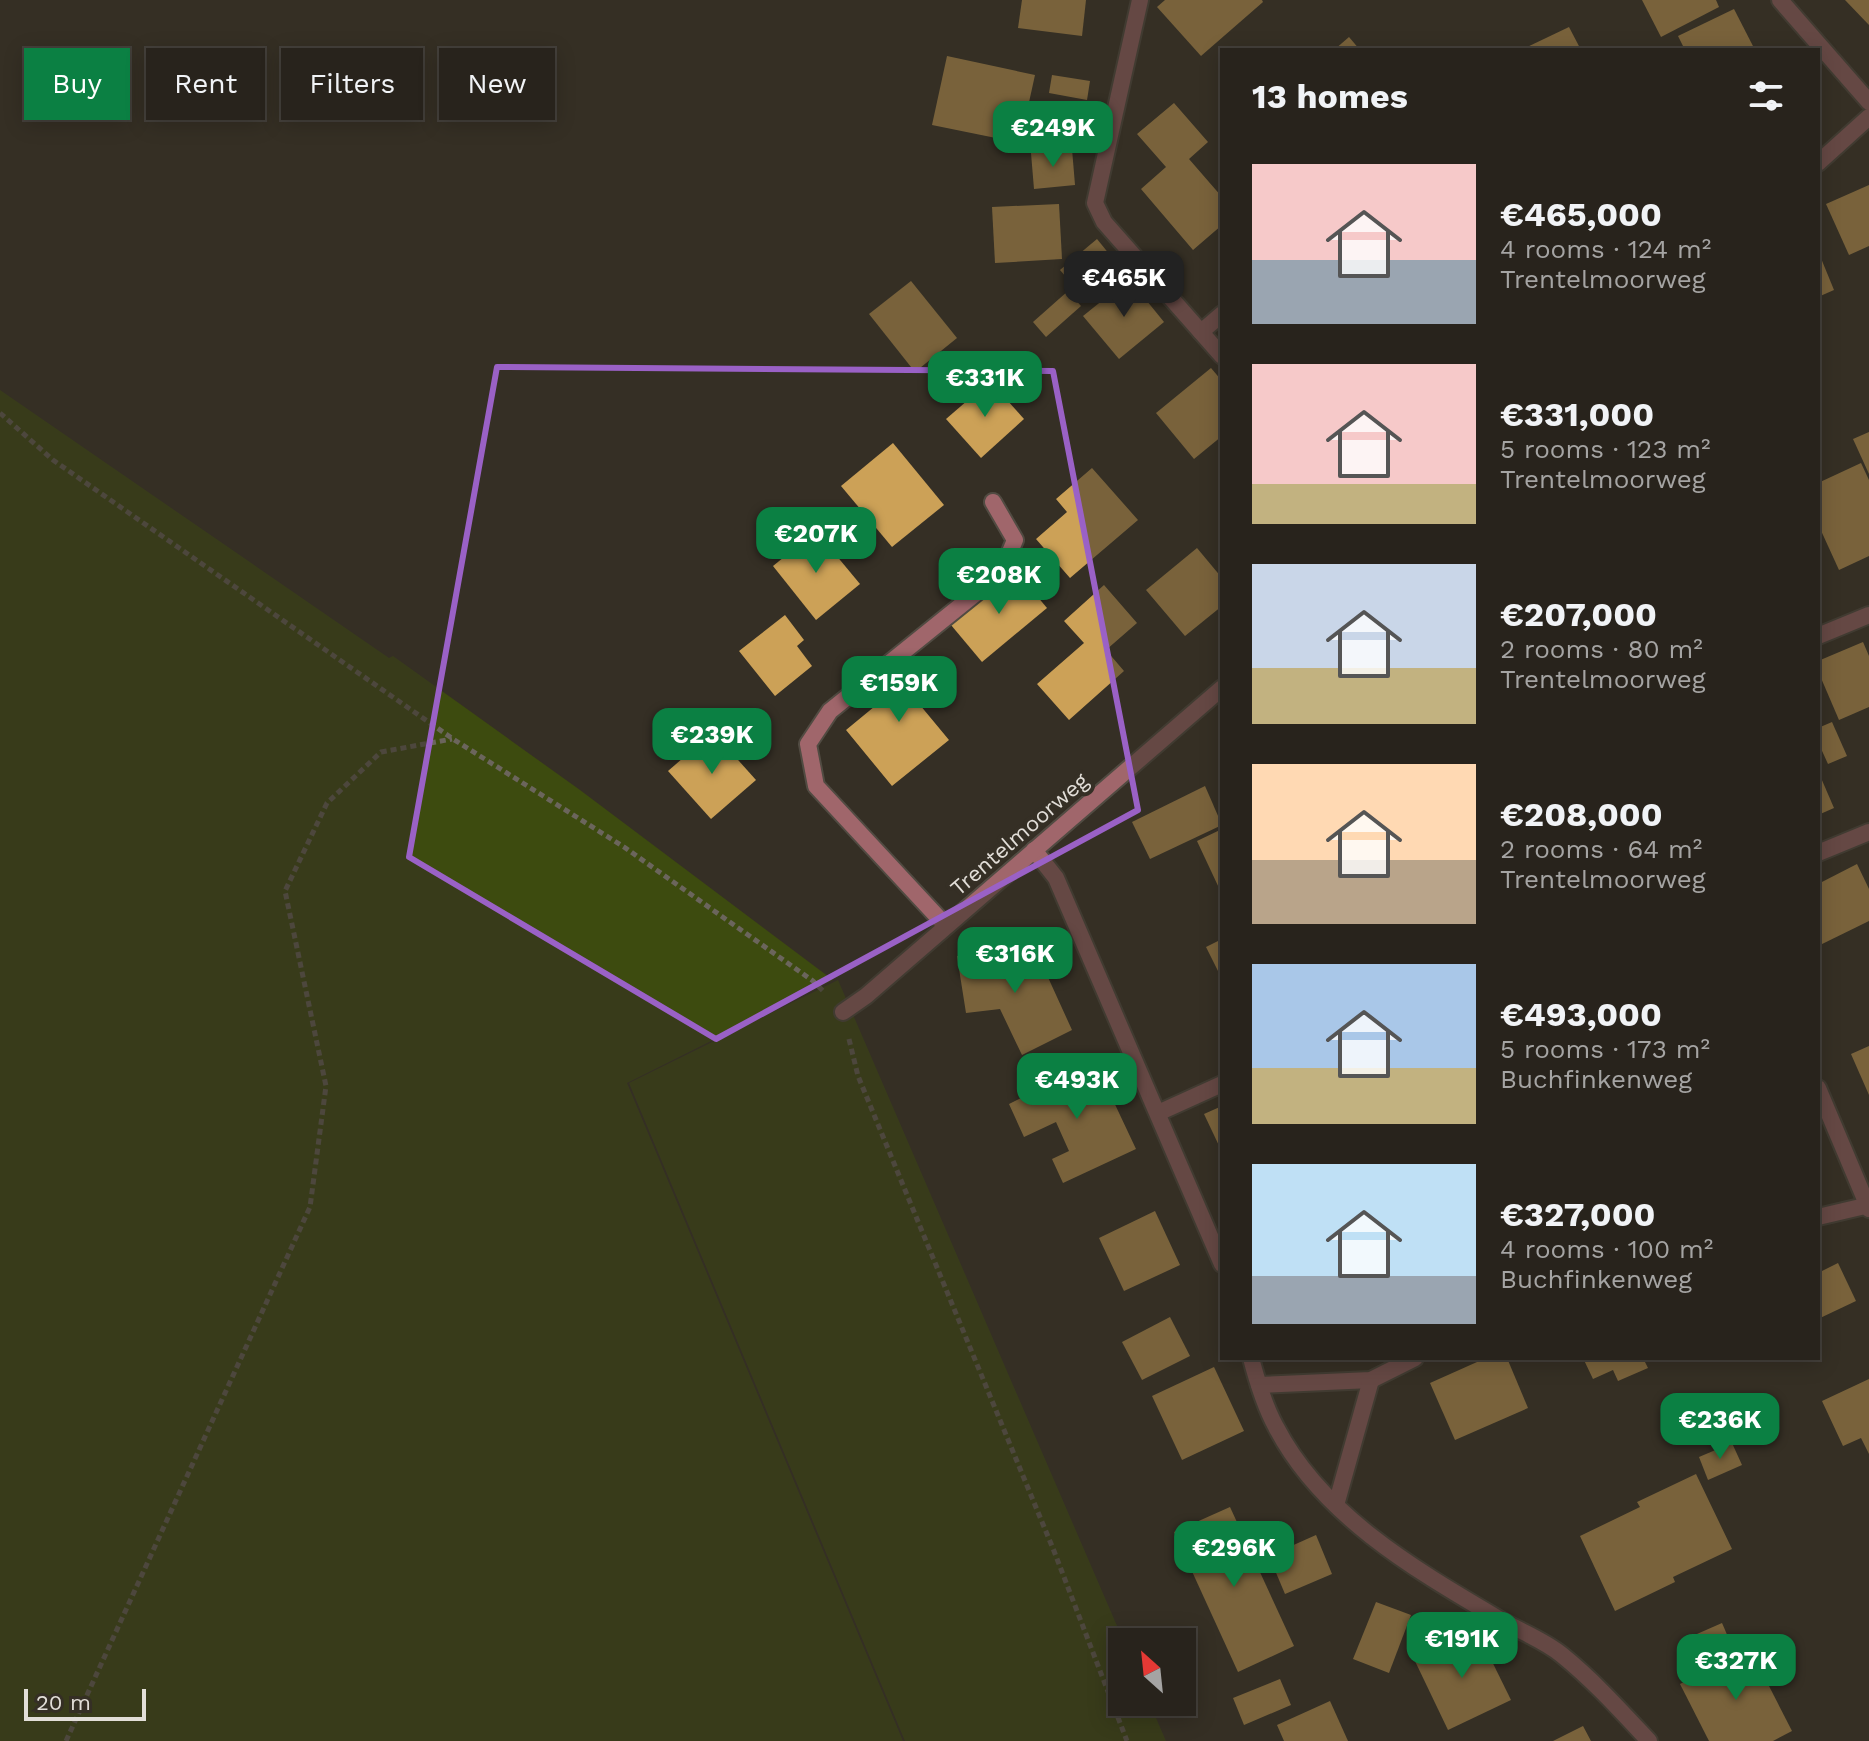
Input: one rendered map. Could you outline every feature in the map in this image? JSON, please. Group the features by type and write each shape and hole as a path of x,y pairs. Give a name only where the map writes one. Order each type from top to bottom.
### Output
{"street":[{"path":"1140,0 1095,203 1104,222 1220,354"},
{"path":"1780,0 1869,102"},
{"path":"1820,161 1869,117"},
{"path":"1201,332 1220,316"},
{"path":"946,926 816,786 808,744 830,711 1001,573 1015,540 993,502"},
{"path":"1820,635 1869,615"},
{"name":"Trentelmoorweg","path":"843,1012 866,996 1220,690"},
{"path":"1820,852 1869,832"},
{"path":"1034,850 1056,878 1220,1259"},
{"path":"1158,1113 1220,1085"},
{"path":"1820,1093 1868,1206 1820,1217"},
{"path":"1252,1360 1276,1427 1304,1471 1336,1505 1386,1548 1499,1619 1560,1653 1608,1697 1649,1741"},
{"path":"1259,1385 1371,1380 1411,1360"},
{"path":"1336,1505 1371,1380"}],"path":[{"path":"0,413 53,460 453,739 624,847 813,981 843,1012 858,1076 1054,1551 1127,1741"},
{"path":"66,1741 310,1207 326,1086 285,891 327,803 381,752 453,739"}],"highlighted area":[{"path":"497,367 1053,371 1138,810 716,1039 409,857"}],"green space":[{"path":"0,390 389,658 393,656 580,790 833,980 627,1083 903,1741 0,1741"},
{"path":"838,980 1118,1628 1108,1628 1108,1716 1155,1716 1166,1741 905,1741 629,1083"}],"building":[{"path":"1022,0 1086,0 1082,36 1018,28"},
{"path":"1165,0 1263,2 1201,56 1157,7"},
{"path":"1642,0 1716,0 1719,7 1661,37"},
{"path":"1845,0 1869,0 1869,25"},
{"path":"1734,9 1754,48 1684,48 1678,36"},
{"path":"1569,27 1580,48 1525,48"},
{"path":"1349,37 1358,48 1336,48"},
{"path":"947,56 1035,75 1020,143 932,125"},
{"path":"1052,75 1090,81 1087,100 1049,93"},
{"path":"1174,103 1208,142 1189,159 1220,195 1220,227 1193,250 1141,189 1166,167 1137,134"},
{"path":"1072,149 1075,185 1034,189 1031,153"},
{"path":"1869,185 1869,246 1849,255 1826,204"},
{"path":"1059,204 1062,259 995,263 992,207"},
{"path":"1097,239 1110,255 1073,285 1060,270"},
{"path":"1820,256 1834,290 1820,296"},
{"path":"1129,279 1164,322 1119,359 1083,316"},
{"path":"911,281 957,338 915,372 869,314"},
{"path":"1068,291 1081,306 1046,337 1033,322"},
{"path":"1211,368 1220,379 1220,438 1194,459 1156,413"},
{"path":"990,381 1024,419 981,458 946,419"},
{"path":"1869,432 1869,474 1853,439"},
{"path":"893,443 944,505 892,547 841,486"},
{"path":"1861,463 1869,480 1869,556 1839,570 1820,528 1820,482"},
{"path":"1092,468 1138,520 1070,578 1036,539 1067,512 1056,499"},
{"path":"816,531 860,584 816,620 773,566"},
{"path":"1197,548 1220,576 1220,608 1185,636 1146,590"},
{"path":"1016,571 1047,608 982,662 951,625"},
{"path":"1104,585 1137,623 1106,650 1124,671 1069,720 1037,684 1084,643 1064,621"},
{"path":"785,615 804,640 797,646 812,666 775,696 739,651"},
{"path":"1863,642 1869,656 1869,707 1839,720 1820,676 1820,660"},
{"path":"911,655 934,683 915,699 949,740 892,786 846,730 886,697 875,685"},
{"path":"1832,722 1847,756 1828,764 1820,746 1820,727"},
{"path":"713,732 756,780 711,819 668,771"},
{"path":"1820,776 1834,808 1820,814"},
{"path":"1205,786 1220,826 1150,859 1132,822"},
{"path":"1220,830 1220,888 1219,888 1197,841"},
{"path":"1857,864 1869,889 1869,921 1820,945 1820,883"},
{"path":"1220,940 1220,975 1206,947"},
{"path":"1036,951 1072,1030 1022,1055 1000,1009 966,1013 957,956"},
{"path":"1869,1046 1869,1095 1851,1054"},
{"path":"1095,1062 1136,1149 1063,1183 1052,1159 1069,1151 1056,1122 1024,1137 1009,1104"},
{"path":"1220,1107 1220,1148 1204,1114"},
{"path":"1155,1211 1180,1265 1124,1291 1099,1238"},
{"path":"1838,1263 1856,1301 1820,1318 1820,1272"},
{"path":"1170,1317 1190,1356 1142,1380 1122,1342"},
{"path":"1482,1360 1508,1360 1528,1408 1455,1440 1430,1383"},
{"path":"1584,1360 1644,1360 1648,1368 1618,1381 1613,1370 1593,1379"},
{"path":"1214,1367 1244,1431 1182,1460 1152,1396"},
{"path":"1869,1379 1869,1454 1861,1438 1843,1446 1822,1401"},
{"path":"1732,1443 1742,1465 1708,1480 1699,1457"},
{"path":"1696,1474 1732,1549 1673,1577 1675,1582 1615,1611 1580,1536 1640,1507 1637,1502"},
{"path":"1230,1507 1294,1646 1238,1672 1174,1532"},
{"path":"1316,1535 1332,1574 1285,1594 1269,1556"},
{"path":"1376,1602 1411,1615 1389,1673 1353,1659"},
{"path":"1722,1623 1735,1653 1694,1671 1681,1641"},
{"path":"1476,1629 1511,1700 1448,1730 1414,1659"},
{"path":"1750,1649 1792,1731 1773,1741 1709,1741 1680,1684"},
{"path":"1280,1679 1291,1705 1244,1725 1233,1698"},
{"path":"1330,1701 1348,1741 1284,1741 1277,1725"},
{"path":"1583,1726 1591,1741 1553,1741"}]}
